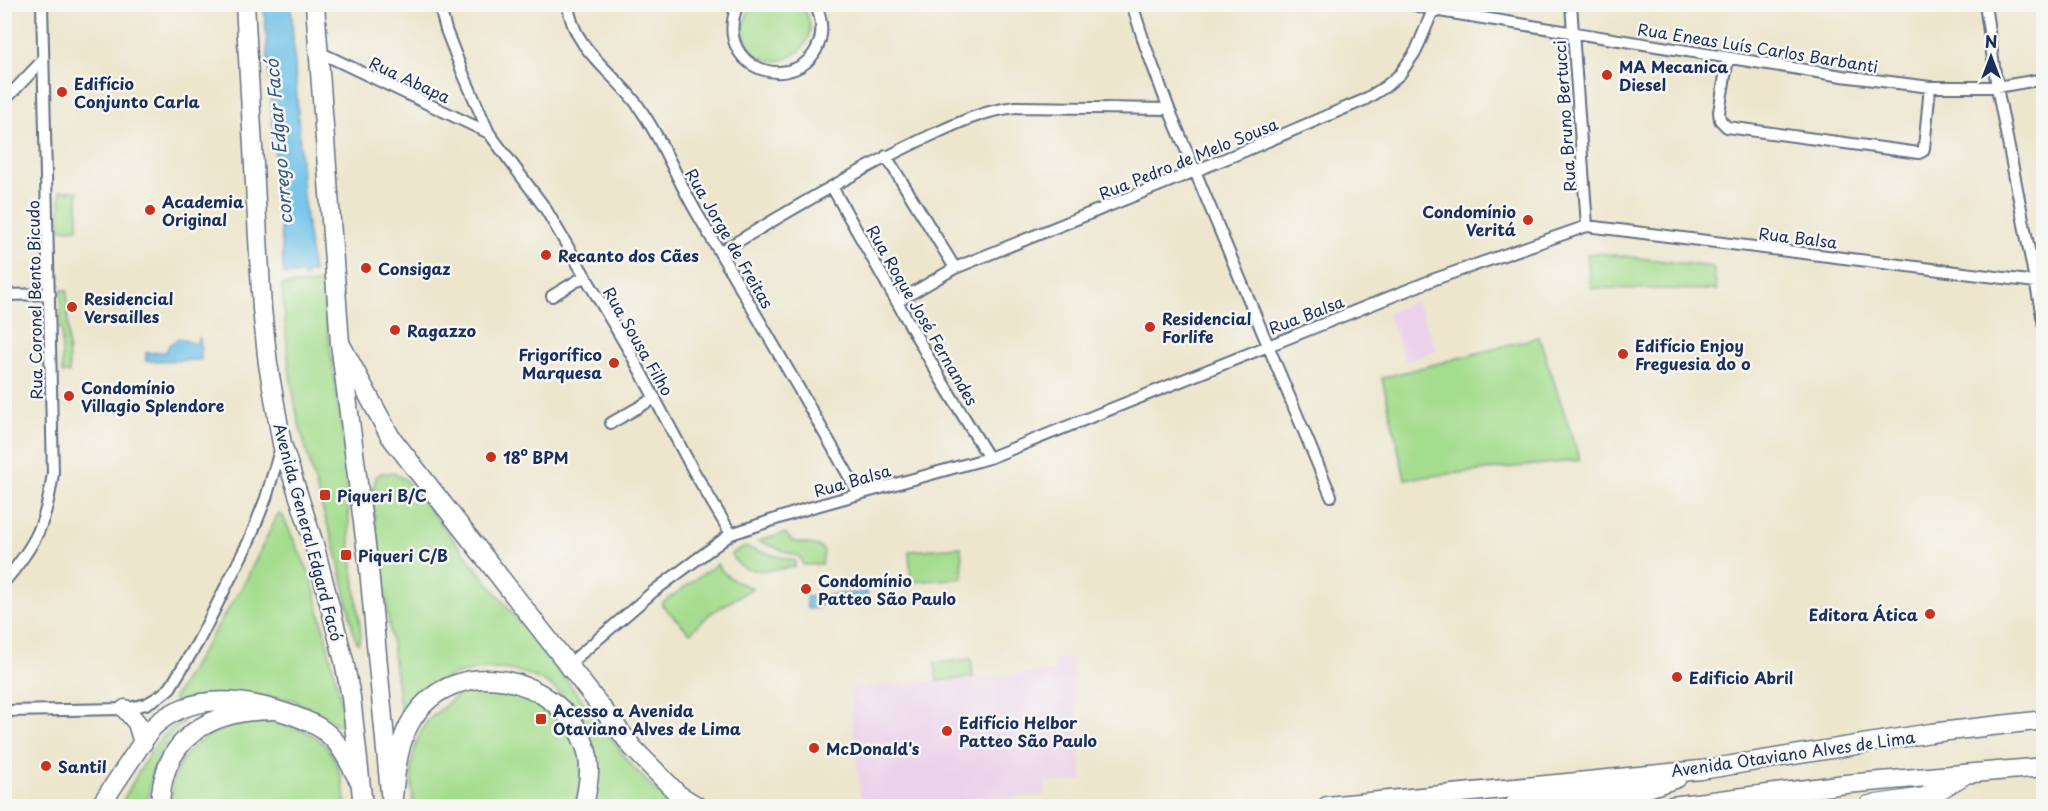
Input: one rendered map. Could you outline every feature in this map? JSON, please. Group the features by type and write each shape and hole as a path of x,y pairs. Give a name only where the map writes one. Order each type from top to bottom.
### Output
{"highway":[{"path":"1869,807 1925,798 1963,775"}],"main road":[{"name":"Avenida General Edgard Facó","path":"246,4 262,309 268,364 282,444 314,544 344,661 351,697 363,807"},
{"path":"315,4 340,343 369,569 392,807"},
{"path":"340,343 390,436 633,748 679,795 697,807"},
{"path":"392,807 402,744 411,720 423,705 456,684 473,679 490,678 525,685 567,714 585,744 589,760 584,807"},
{"path":"100,807 152,728 162,719 173,711 195,704 224,701 251,702 310,723 336,741 362,786"},
{"path":"125,709 137,723 142,744"},
{"path":"160,807 161,786 169,764 193,731 211,721 255,710 275,710"},
{"name":"Avenida Otaviano Alves de Lima","path":"1327,807 1701,770 1931,733 2043,720"},
{"path":"1672,807 1846,784 2043,767"},
{"path":"1512,807 1645,789 1701,770"}],"street":[{"name":"Rua Coronel Bento Bicudo","path":"4,582 31,548 39,533 48,507 53,473 42,4"},
{"name":"Rua Sousa Filho","path":"438,4 462,71 489,133 545,208 631,354 731,534"},
{"name":"Rua Jorge de Freitas","path":"568,4 576,31 586,50 635,102 648,121 697,213 859,494"},
{"path":"738,4 733,17 732,32 736,46 744,59 757,68 771,72 786,72 800,66 812,56 818,45 822,22 815,4"},
{"path":"1132,4 1169,109 1331,496"},
{"path":"1411,4 1433,7"},
{"name":"Rua Bruno Bertucci","path":"1571,4 1587,226"},
{"path":"1985,4 1997,87 2039,283 2043,324"},
{"name":"Rua Eneas Luís Carlos Barbanti","path":"1433,7 1572,34 1842,76 1930,87 1997,87 2043,79"},
{"name":"Rua Pedro de Melo Sousa","path":"897,302 955,268 1196,171 1364,100 1400,74 1416,51 1433,7"},
{"name":"Rua Abapa","path":"319,52 489,133"},
{"path":"1728,58 1719,112 1720,120 1723,124 1738,128 1918,153 1924,148 1930,87"},
{"path":"4,100 43,60"},
{"path":"720,252 886,156 974,115 1016,107 1169,109"},
{"path":"886,156 938,245 955,268"},
{"name":"Rua Roque José Fernandes","path":"832,187 940,378 989,458"},
{"name":"Rua Balsa","path":"569,664 654,591 731,534 809,508 989,458 1154,394 1268,345 1435,279 1587,226 2039,283"},
{"path":"552,296 585,276"},
{"path":"4,295 50,294"},
{"path":"611,423 655,398"},
{"path":"4,711 125,709 146,704 170,688 198,642 249,541 266,498 282,444"}],"shaded area":[{"path":"1416,301 1437,350 1406,362 1387,313"},
{"path":"1071,658 1083,780 1044,783 1046,795 914,806 861,806 849,689 1054,671 1054,659"}],"green space":[{"path":"754,4 800,5 809,20 809,34 803,46 793,55 780,60 767,60 755,53 746,39 744,30 746,16"},
{"path":"60,191 78,191 78,228 60,229"},
{"path":"1597,253 1713,267 1717,290 1591,288 1587,254"},
{"path":"321,283 345,452 350,543 361,636 358,644 337,555 298,420 289,368 282,285"},
{"path":"61,290 67,290 69,373 62,373"},
{"path":"1539,337 1580,460 1405,479 1382,378"},
{"path":"381,473 393,473 405,479 598,720 632,766 654,789 678,806 592,806 587,738 583,726 570,704 553,688 533,676 510,670 486,669 462,673 440,681 420,694 405,712 401,712 372,497 376,477"},
{"path":"278,514 282,515 311,577 341,700 343,727 294,700 264,696 209,695 175,702 174,697 245,582"},
{"path":"785,533 792,541 818,546 824,551 822,564 803,565 800,557 758,541"},
{"path":"744,547 795,561 795,567 759,571 743,567 731,554"},
{"path":"961,547 963,578 911,582 909,551"},
{"path":"717,564 732,579 753,588 711,613 690,633 661,604"},
{"path":"971,659 973,677 937,681 935,663"},
{"path":"491,689 528,698 547,711 566,731 581,760 580,784 574,806 413,806 411,765 417,740 427,721 460,693"},
{"path":"182,721 184,723 168,740 157,761 150,783 148,806 117,806 122,802 154,747 162,737"},
{"path":"247,722 289,726 305,731 318,739 329,750 337,765 343,783 346,806 171,806 175,773 191,749 215,732"}],"water":[{"path":"264,5 291,5 303,194 313,272 284,275"},
{"path":"179,338 194,344 200,339 201,360 146,361 146,353 166,352 169,345"},
{"path":"867,592 868,601 817,605 817,608 807,609 806,597"}],"waterway":[{"name":"corrego Edgar Facó","path":"303,267 305,277"}],"place":[{"name":"MA Mecanica Diesel","path":"1607,75"},
{"name":"Edifício Conjunto Carla","path":"62,92"},
{"name":"Academia Original","path":"150,210"},
{"name":"Condomínio Veritá","path":"1528,220"},
{"name":"Recanto dos Cães","path":"546,255"},
{"name":"Consigaz","path":"366,268"},
{"name":"Residencial Versailles","path":"72,307"},
{"name":"Residencial Forlife","path":"1150,327"},
{"name":"Ragazzo","path":"395,330"},
{"name":"Edifício Enjoy Freguesia do o","path":"1623,354"},
{"name":"Frigorífico Marquesa","path":"614,363"},
{"name":"Condomínio Villagio Splendore","path":"69,396"},
{"name":"18º BPM","path":"491,457"},
{"name":"Piqueri B/C","path":"325,495"},
{"name":"Piqueri C/B","path":"346,555"},
{"name":"Condomínio Patteo São Paulo","path":"806,589"},
{"name":"Editora Ática","path":"1930,614"},
{"name":"Edificio Abril","path":"1677,677"},
{"name":"Acesso a Avenida Otaviano Alves de Lima","path":"541,719"},
{"name":"Edifício Helbor Patteo São Paulo","path":"947,731"},
{"name":"McDonald's","path":"814,748"},
{"name":"Santil","path":"46,766"}]}
